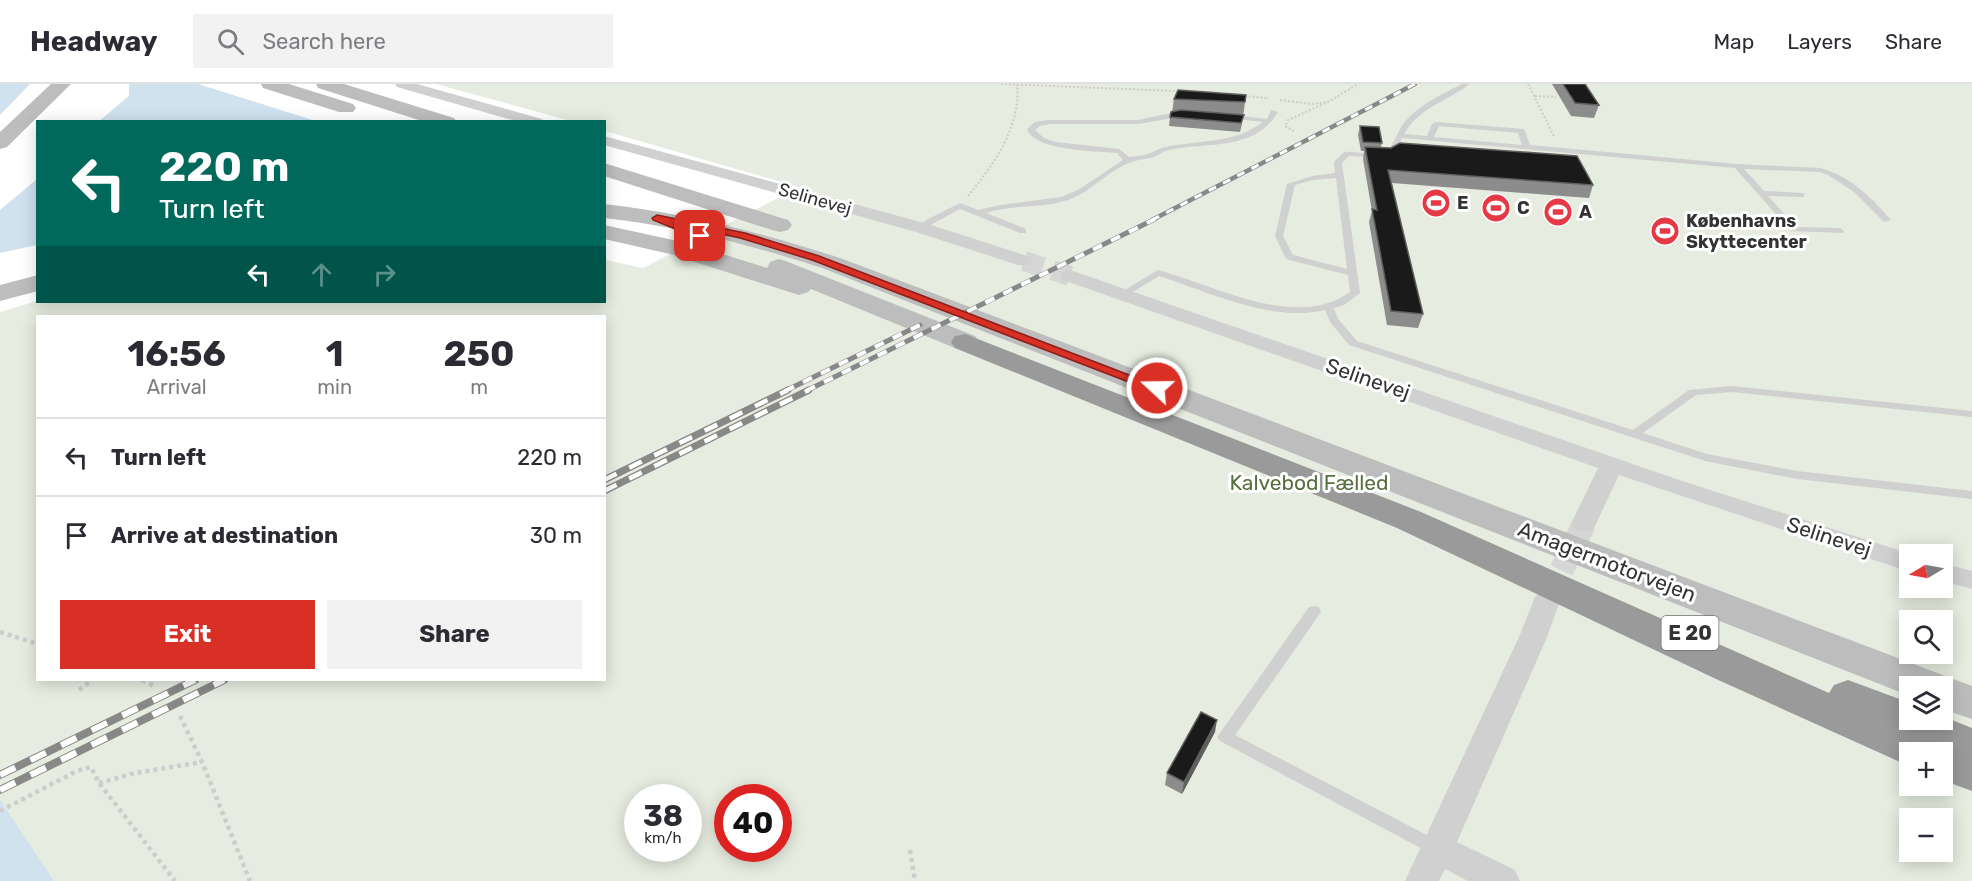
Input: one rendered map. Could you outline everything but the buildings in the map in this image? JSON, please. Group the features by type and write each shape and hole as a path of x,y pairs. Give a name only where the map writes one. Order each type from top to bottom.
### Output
{"highway":[{"name":"E 20","path":"965,342 1409,520"},
{"name":"Amagermotorvejen","path":"1409,520 1972,746"},
{"path":"1409,520 1730,668 1899,742"},
{"path":"1953,766 1972,774"}],"street":[{"path":"0,143 62,84"},
{"path":"46,120 81,84"},
{"path":"270,84 383,120"},
{"path":"325,84 441,120"},
{"path":"402,84 530,120"},
{"path":"0,160 36,130"},
{"name":"Selinevej","path":"606,142 922,228 1024,261"},
{"path":"606,170 738,211 852,252 1285,438"},
{"path":"606,198 965,342"},
{"path":"606,211 657,218 742,236 831,263 1285,438"},
{"path":"606,232 689,251 965,342"},
{"path":"0,270 36,261"},
{"name":"Selinevej","path":"1070,276 1612,464 1899,559"},
{"path":"0,293 36,284"},
{"name":"Amagermotorvejen","path":"1285,438 1902,676"},
{"path":"1584,524 1612,464"},
{"path":"1953,575 1972,580"},
{"path":"1422,881 1533,638 1545,604"},
{"path":"1953,696 1972,703"},
{"path":"1436,848 1503,881"}],"lane":[{"path":"1123,294 1158,273 1269,307 1292,311 1315,311 1337,305 1355,293 1338,162 1347,154 1385,156 1394,151 1399,136 1419,110 1467,84"},
{"path":"979,213 993,207 1065,199 1128,160 1165,150 1244,137 1269,121 1274,112"},
{"path":"1128,160 1119,151 1080,148 1041,140 1032,134 1031,129 1038,124 1049,122 1138,122 1171,115 1191,115"},
{"path":"1224,116 1269,121"},
{"path":"1429,139 1436,124 1521,131 1527,148"},
{"path":"1399,136 1833,173 1846,180 1887,220"},
{"path":"1737,166 1794,229 1840,231"},
{"path":"1340,175 1312,178 1291,184 1279,236 1289,257 1353,273"},
{"path":"1762,193 1801,195"},
{"path":"922,228 960,206 1023,231"},
{"path":"1329,307 1333,320 1353,342 1705,458 1797,474 1972,495"},
{"path":"1634,434 1693,392 1732,389 1972,414"},
{"path":"1314,611 1225,737 1436,848"}],"path":[{"path":"1001,84 1184,90 1312,104 1328,102"},
{"path":"1294,131 1285,126 1288,120 1328,102 1358,84"},
{"path":"1528,84 1562,150"},
{"path":"960,206 982,181 1012,124 1020,95 1017,86"},
{"path":"1534,96 1556,97"},
{"path":"0,632 36,643"},
{"path":"79,690 91,681"},
{"path":"144,681 154,686"},
{"path":"180,716 202,762 250,881"},
{"path":"99,783 135,773 202,762"},
{"path":"0,810 77,771 91,767 99,783 175,881"},
{"path":"910,850 915,881"}],"green space":[{"name":"Kalvebod Fælled","path":"436,84 1972,84 1972,881 0,881 0,312 36,301 606,303 606,260 643,268 799,187 606,131 606,120 567,120"}],"water":[{"path":"0,84 30,84 0,115"},
{"path":"129,84 198,84 313,120 100,120 129,96"},
{"path":"36,180 36,245 0,253 0,210"},
{"path":"0,800 54,881 0,881"}],"tunnel":[{"path":"1024,261 1070,276"},
{"path":"1546,603 1584,524"}],"railway":[{"path":"1152,220 1415,84"},
{"path":"806,391 1155,219"},
{"path":"785,391 920,325"},
{"path":"606,479 788,390"},
{"path":"606,490 809,390"},
{"path":"0,775 193,681"},
{"path":"0,790 222,681"}],"place":[{"name":"E","path":"1436,203"},
{"name":"C","path":"1496,208"},
{"name":"A","path":"1558,212"},
{"name":"Københavns Skyttecenter","path":"1665,231"}],"route":[{"path":"700,236 657,218 712,228 771,243 816,258 895,286 1157,388"}]}
